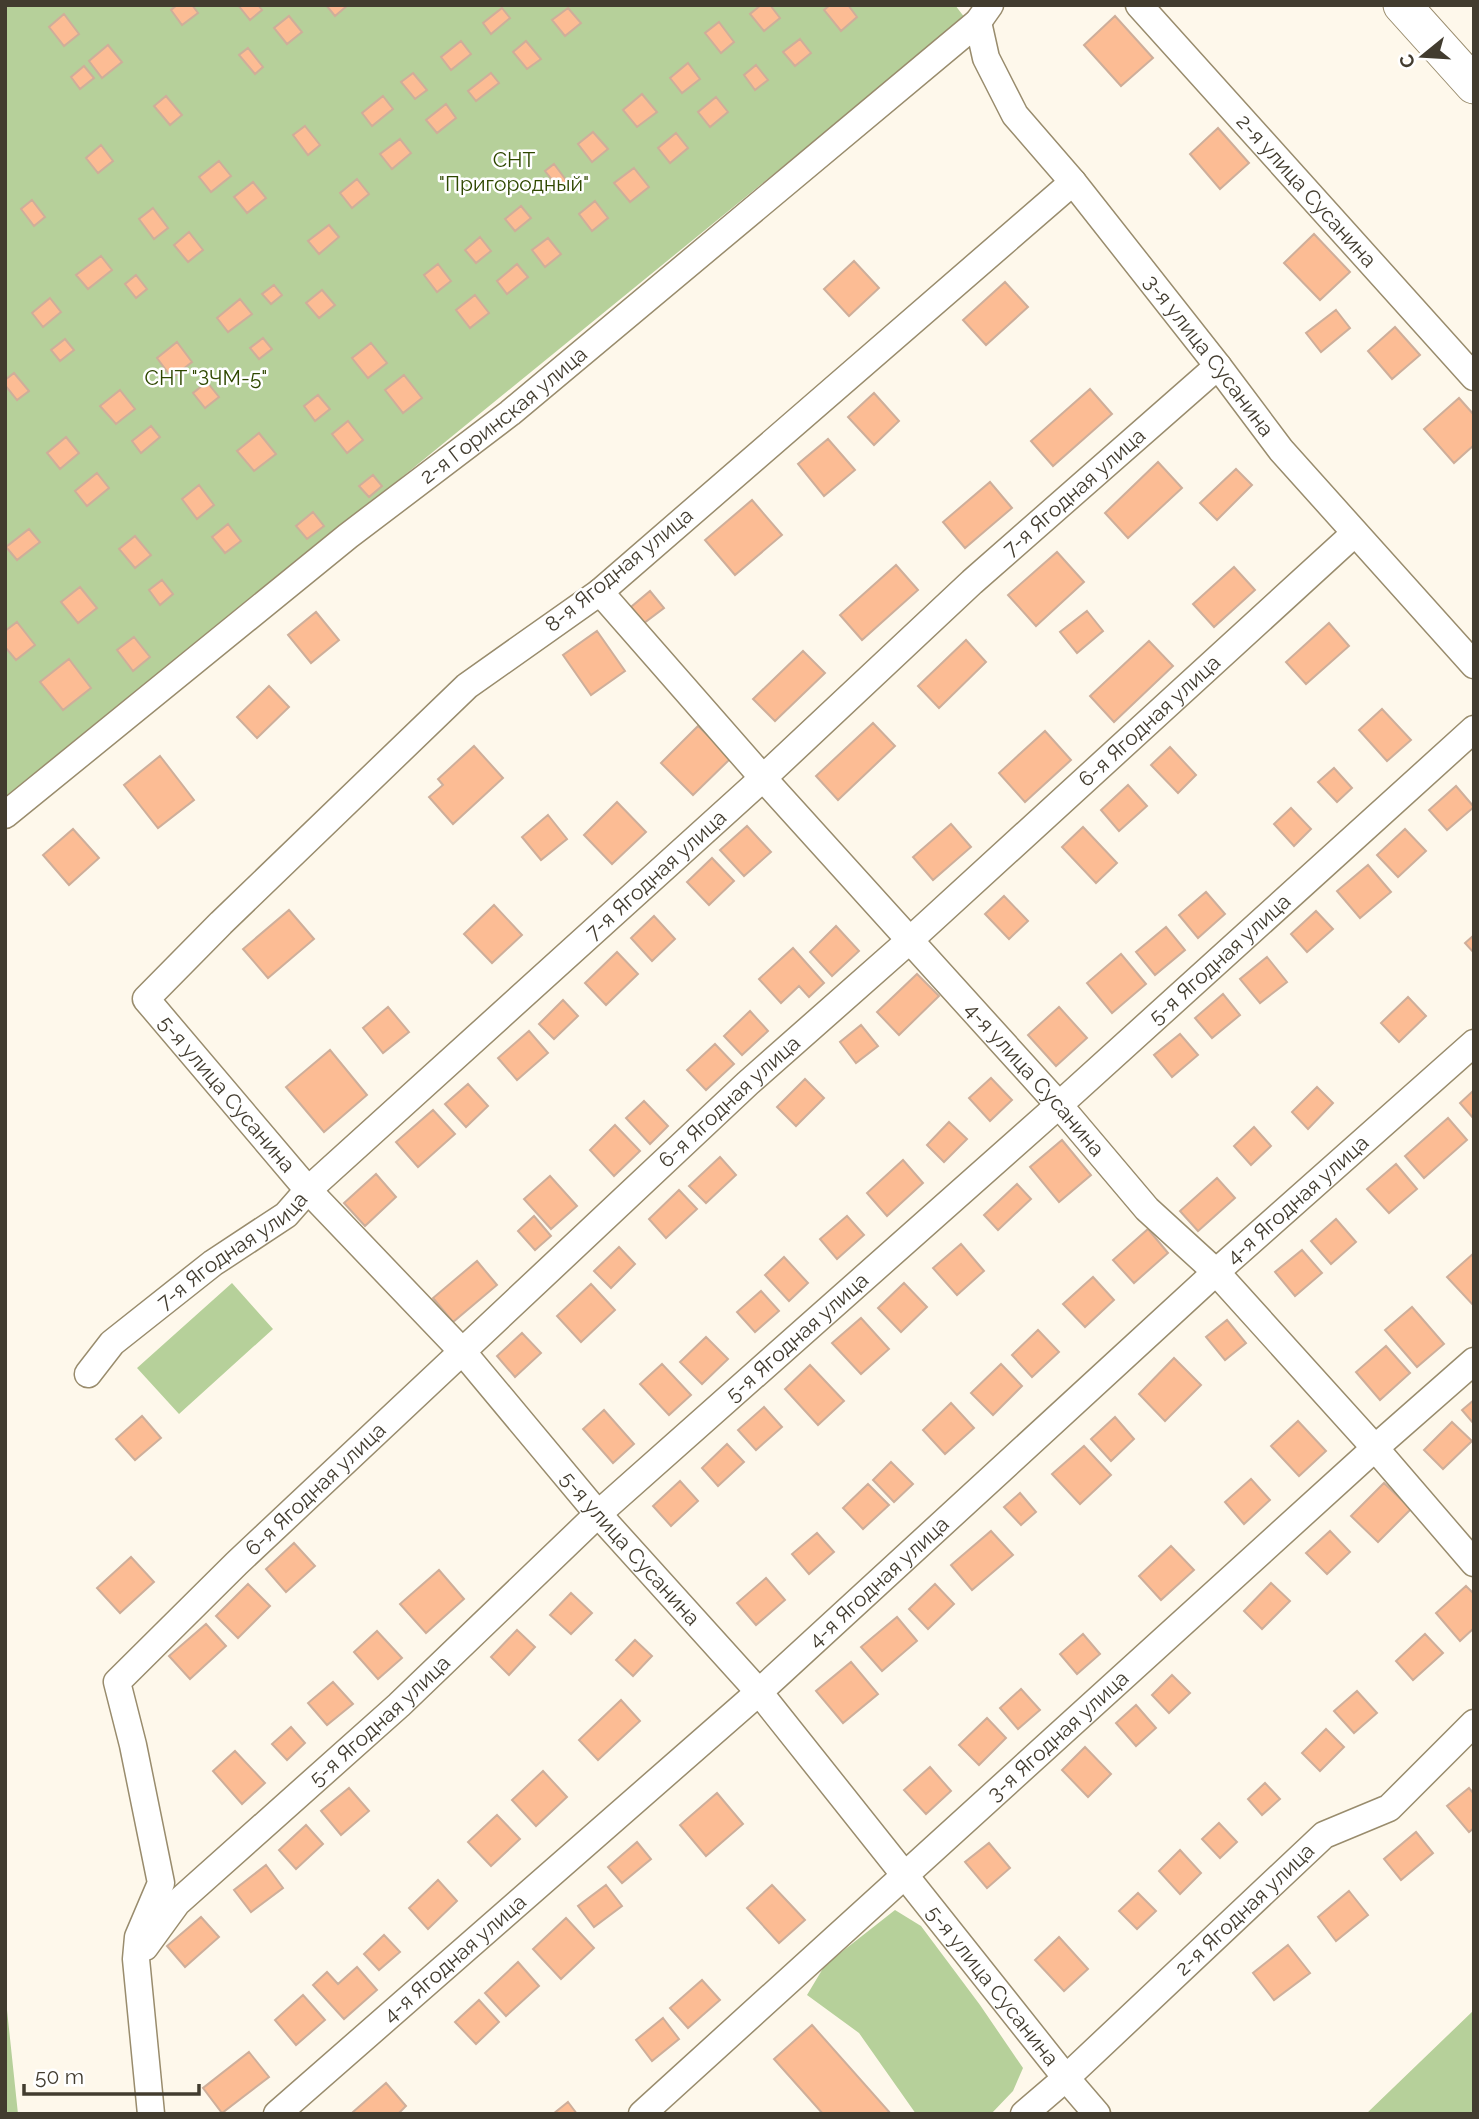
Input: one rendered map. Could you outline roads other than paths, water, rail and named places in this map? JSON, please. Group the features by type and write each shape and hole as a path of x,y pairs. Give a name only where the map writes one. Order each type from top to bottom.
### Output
{"street":[{"name":"2-я улица Сусанина","path":"1139,5 1474,377"},
{"path":"1402,5 1474,85"},
{"name":"3-я улица Сусанина","path":"984,14 986,58 1015,115 1073,182 1281,450 1474,665"},
{"name":"2-я Горинская улица","path":"5,815 348,536 510,412 984,14"},
{"name":"8-я Ягодная улица","path":"146,999 467,686 600,592 1073,182"},
{"name":"7-я Ягодная улица","path":"88,1374 112,1343 213,1264 286,1215 307,1189 763,778 972,582 1218,366"},
{"name":"6-я Ягодная улица","path":"136,1959 138,1937 161,1883 133,1745 117,1682 237,1563 748,1083 910,940 1355,534"},
{"name":"4-я улица Сусанина","path":"600,592 763,778 1059,1105 1147,1209 1216,1272 1375,1448 1474,1563"},
{"name":"5-я Ягодная улица","path":"136,1959 177,1903 399,1704 598,1514 1059,1105 1474,729"},
{"name":"5-я улица Сусанина","path":"146,999 307,1189 462,1351 598,1514 759,1692 1097,2114"},
{"name":"4-я Ягодная улица","path":"277,2114 759,1692 1216,1272 1474,1043"},
{"name":"3-я Ягодная улица","path":"642,2114 1474,1361"},
{"name":"2-я Ягодная улица","path":"1024,2114 1066,2078 1324,1835 1389,1808 1474,1723"},
{"path":"136,1959 151,2114"}],"park label":[{"name":"СНТ \"Пригородный\"","path":"514,172"},
{"name":"СНТ \"ЗЧМ-5\"","path":"206,378"}]}
